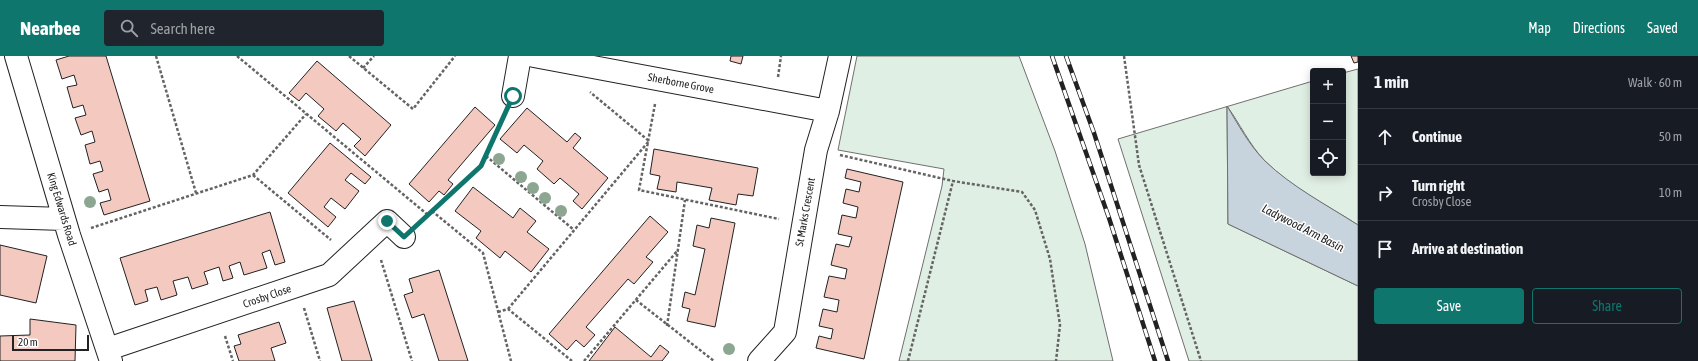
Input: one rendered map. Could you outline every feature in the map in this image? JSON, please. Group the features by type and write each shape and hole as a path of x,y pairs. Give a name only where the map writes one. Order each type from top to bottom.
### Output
{"street":[{"name":"King Edwards Road","path":"16,56 66,227 110,355"},
{"path":"513,96 520,56"},
{"name":"Sherborne Grove","path":"534,56 828,111"},
{"name":"St Marks Crescent","path":"759,361 785,332 816,150 828,111 840,56"},
{"path":"0,217 66,227"},
{"name":"Crosby Close","path":"110,355 329,275 387,221 404,237"}],"path":[{"path":"156,56 196,193"},
{"path":"237,56 428,215"},
{"path":"348,56 413,109 455,56"},
{"path":"363,68 374,56"},
{"path":"1124,56 1139,165 1201,361"},
{"path":"660,79 639,190 803,224"},
{"path":"584,88 649,141"},
{"path":"404,237 481,166 513,96"},
{"path":"66,227 196,193 253,175 306,114"},
{"path":"498,312 508,309 649,141"},
{"path":"816,150 953,181 1022,192 1036,210 1050,259 1060,325 1056,361"},
{"path":"486,156 574,230"},
{"path":"253,175 350,256"},
{"path":"908,361 953,181"},
{"path":"667,326 685,200"},
{"path":"432,211 483,253 511,361"},
{"path":"373,234 412,361"},
{"path":"584,361 678,250"},
{"path":"298,286 320,361"},
{"path":"636,300 667,326 714,361"},
{"path":"508,309 572,361"}],"green space":[{"path":"857,56 1019,56 1055,151 1085,244 1113,361 899,361 942,186 944,169 838,150"},
{"path":"1358,69 1358,225 1285,179 1264,160 1227,106 1310,82 1310,176 1346,176 1346,72"},
{"path":"1227,107 1228,224 1358,286 1358,361 1189,361 1118,139"}],"water":[{"name":"Ladywood Arm Basin","path":"1227,106 1249,141 1265,161 1298,187 1358,225 1358,286 1228,224"}],"building":[{"path":"69,56 106,56 150,201 104,215 100,203 111,200 108,189 99,192 93,174 103,171 100,161 90,164 85,145 95,142 92,131 81,135 75,118 86,115 83,105 73,108 67,87 77,85 74,75 62,79 56,60"},
{"path":"731,56 743,56 741,64 730,61"},
{"path":"1351,56 1358,56 1358,62 1354,63"},
{"path":"317,61 391,125 365,156 354,146 361,139 343,123 336,131 318,116 324,109 306,93 299,101 289,93"},
{"path":"475,107 495,125 448,180 453,184 444,195 439,191 429,202 409,184"},
{"path":"527,108 567,142 575,133 581,138 573,148 608,178 582,209 573,201 579,194 560,178 554,184 537,169 543,161 524,145 517,153 500,139"},
{"path":"330,143 371,177 365,184 351,173 345,180 359,191 345,209 331,198 324,207 336,217 328,227 288,193"},
{"path":"654,149 758,168 753,196 738,194 736,205 709,200 712,188 677,182 676,192 657,189 660,176 650,174"},
{"path":"847,169 903,182 864,359 816,348 819,336 831,339 833,329 819,326 823,309 837,312 839,300 824,297 829,276 845,279 847,269 831,265 836,244 849,247 852,237 838,234 842,215 856,218 858,207 843,203 846,189 859,192 861,182 845,178"},
{"path":"473,187 513,218 520,208 536,221 527,232 549,249 531,272 505,251 500,258 476,238 481,231 455,211"},
{"path":"270,212 285,262 275,265 270,250 262,253 267,268 244,275 240,262 229,266 233,278 223,281 219,267 204,272 208,284 192,289 188,277 173,281 177,295 161,300 157,287 145,290 148,301 135,305 120,258"},
{"path":"650,216 668,232 646,257 653,262 634,284 628,279 586,327 595,335 584,347 576,340 567,350 549,334"},
{"path":"711,218 735,223 715,327 687,321 690,309 682,307 685,292 695,295 705,249 693,246 697,225 709,228"},
{"path":"0,245 47,256 36,303 0,295"},
{"path":"439,270 468,361 439,361 424,314 412,318 404,295 413,292 409,279"},
{"path":"354,301 372,361 342,361 327,308"},
{"path":"30,319 76,325 75,361 0,361 0,336 30,335"},
{"path":"279,322 286,343 271,348 275,361 239,361 234,346 241,344 238,335"},
{"path":"615,327 651,357 660,345 669,352 662,361 589,361"}],"railway":[{"path":"1052,56 1109,218 1155,361"},
{"path":"1066,56 1094,133 1168,361"}],"route":[{"path":"387,221 404,237 481,166 513,96"}]}
